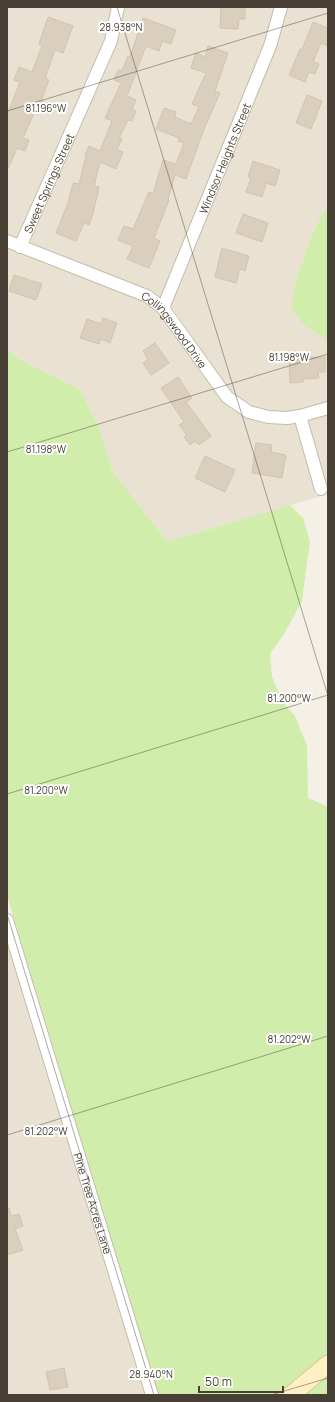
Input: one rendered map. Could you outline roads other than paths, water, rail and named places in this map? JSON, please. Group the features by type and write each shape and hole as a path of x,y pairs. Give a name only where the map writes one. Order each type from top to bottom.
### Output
{"street":[{"name":"Sweet Springs Street","path":"20,247 111,41 118,7"},
{"name":"Windsor Heights Street","path":"163,308 270,46 281,7"},
{"name":"Collingswood Drive","path":"7,241 147,296 163,308 228,397 248,412 268,417 287,418 328,408"},
{"path":"300,416 321,489"},
{"name":"Pine Tree Acres Lane","path":"7,920 152,1395"},
{"path":"291,1395 328,1364"}]}
